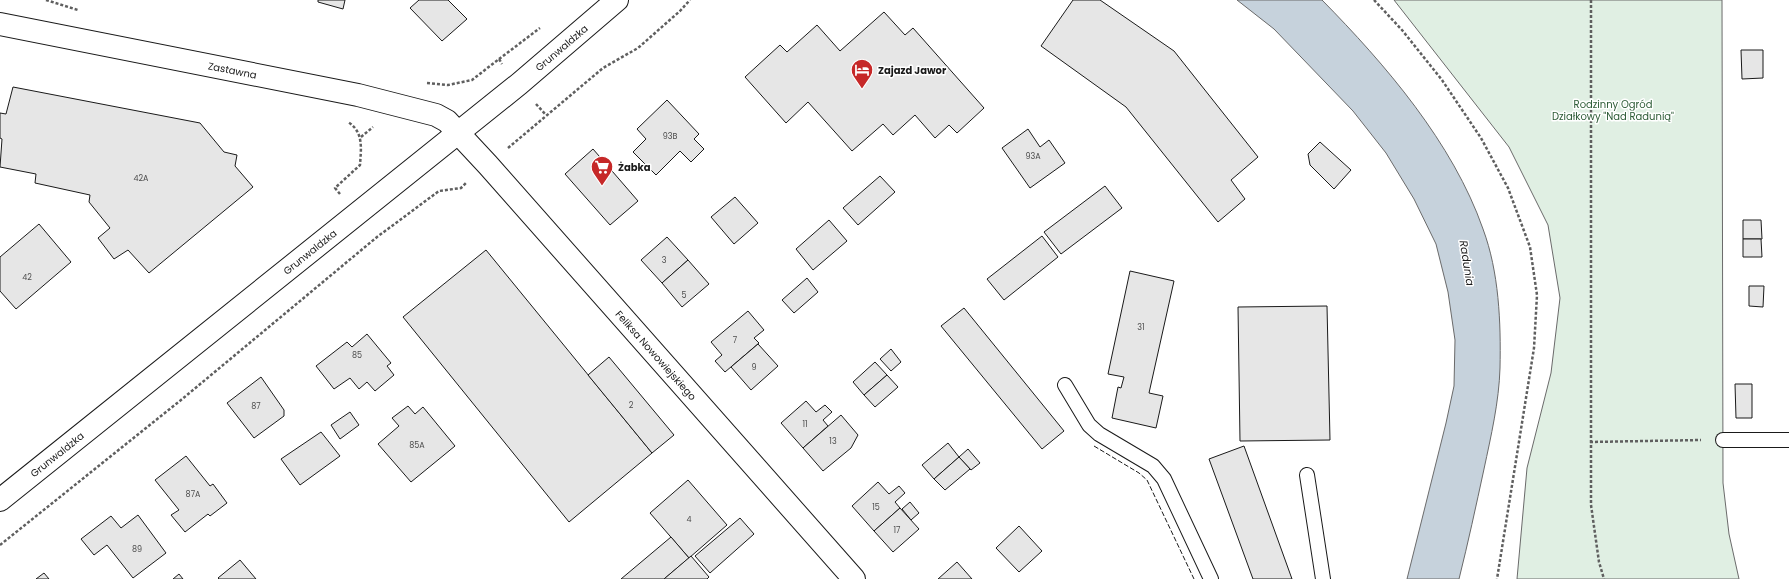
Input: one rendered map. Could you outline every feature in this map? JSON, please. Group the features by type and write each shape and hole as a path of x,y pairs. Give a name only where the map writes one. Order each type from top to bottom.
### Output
{"main road":[{"name":"Grunwaldzka","path":"0,500 519,84 617,0"},
{"name":"Zastawna","path":"0,24 392,103 436,115 447,121 458,132"},
{"name":"Feliksa Nowowiejskiego","path":"458,132 854,579"}],"lane":[{"path":"1065,385 1089,425 1099,434 1153,466 1160,472 1169,488 1211,579"},
{"path":"1723,440 1789,440"},
{"path":"1307,475 1323,579"}],"path":[{"path":"0,545 181,400 377,237 439,191 461,188 604,68 638,48 680,11 690,0"},
{"path":"1374,0 1402,30 1442,80 1481,138 1508,188 1530,247 1537,295 1534,348 1497,579"},
{"path":"1591,0 1591,505 1599,562 1604,579"},
{"path":"499,60 546,24"},
{"path":"1590,442 1723,440"}],"green space":[{"name":"Rodzinny Ogród Działkowy \"Nad Radunią\"","path":"1394,0 1722,0 1723,483 1729,534 1739,579 1517,579 1527,468 1551,373 1560,298 1548,225 1509,147"}],"water":[{"name":"Radunia","path":"1237,0 1322,0 1370,51 1415,106 1454,166 1470,197 1483,229 1493,262 1496,280 1500,333 1500,368 1492,432 1459,579 1407,579 1454,386 1455,340 1448,292 1436,244 1414,199 1386,153 1353,111 1274,29"}],"building":[{"path":"318,0 345,0 343,9 318,2"},
{"path":"419,0 448,0 467,19 442,41 410,8"},
{"path":"1073,0 1100,0 1174,51 1258,157 1231,180 1245,199 1218,222 1126,107 1041,46"},
{"name":"Zajazd Jawor","path":"884,12 905,35 913,28 984,108 957,133 949,125 935,138 915,115 893,135 883,124 852,151 808,102 786,123 745,77 780,45 787,52 817,25 840,51"},
{"path":"1741,50 1763,50 1763,78 1742,79"},
{"path":"13,87 200,123 224,152 237,155 235,166 253,187 149,273 128,250 114,259 98,238 110,228 89,202 90,195 35,183 36,174 0,167 2,139 0,138 0,113 6,114"},
{"path":"667,100 699,134 694,139 704,149 691,162 680,151 656,175 633,152 646,139 637,129"},
{"path":"1028,129 1040,147 1049,140 1065,163 1030,188 1002,148"},
{"path":"1320,142 1351,170 1334,189 1310,165 1308,154"},
{"name":"Żabka","path":"593,149 638,201 610,225 565,174"},
{"path":"880,176 895,192 858,225 843,208"},
{"path":"1105,186 1122,208 1061,254 1044,232"},
{"path":"735,197 758,223 734,244 711,217"},
{"path":"829,220 847,241 813,270 796,249"},
{"path":"1743,220 1761,220 1762,239 1743,239"},
{"path":"39,224 71,262 16,309 0,291 0,257"},
{"path":"1042,236 1058,257 1004,300 987,279"},
{"path":"667,237 688,260 662,283 641,260"},
{"path":"1743,239 1761,239 1762,257 1743,257"},
{"path":"486,250 652,453 569,522 403,317"},
{"path":"688,260 709,284 682,307 662,283"},
{"path":"1130,271 1174,281 1149,393 1163,396 1156,428 1112,418 1118,387 1121,388 1124,377 1108,374"},
{"path":"807,278 818,292 794,313 782,300"},
{"path":"1749,286 1764,286 1763,307 1749,306"},
{"path":"1327,306 1330,440 1240,441 1238,307"},
{"path":"964,308 1064,431 1042,449 941,326"},
{"path":"748,311 764,330 754,338 759,343 725,372 715,361 722,355 711,342"},
{"path":"367,334 391,363 387,366 394,375 375,391 367,382 359,389 350,378 334,389 316,366 347,342 352,347"},
{"path":"758,344 778,366 751,390 731,367"},
{"path":"891,349 901,362 891,371 880,359"},
{"path":"609,357 674,435 652,453 588,375"},
{"path":"875,362 887,375 864,395 853,382"},
{"path":"887,375 898,387 875,407 864,395"},
{"path":"261,377 284,410 284,416 254,438 227,403"},
{"path":"1735,384 1752,384 1752,418 1736,418"},
{"path":"806,401 816,412 825,405 832,412 823,420 828,426 803,448 781,423"},
{"path":"408,406 415,414 423,407 455,446 411,482 378,444 399,426 392,418"},
{"path":"350,412 359,425 340,439 331,425"},
{"path":"841,415 858,435 851,448 823,471 803,448"},
{"path":"321,432 340,456 300,485 281,459"},
{"path":"948,443 959,457 934,479 922,465"},
{"path":"1244,446 1292,579 1253,579 1209,459"},
{"path":"968,449 980,463 971,470 959,457"},
{"path":"186,456 210,486 213,484 227,503 210,516 208,514 185,532 171,515 179,510 155,480"},
{"path":"959,457 970,469 945,490 934,479"},
{"path":"688,480 727,525 689,558 650,513"},
{"path":"878,482 889,494 899,486 905,493 895,502 900,508 874,531 852,506"},
{"path":"910,502 919,513 911,520 902,509"},
{"path":"900,508 919,529 893,552 874,531"},
{"path":"138,515 166,553 133,578 107,545 94,555 81,539 111,516 121,528"},
{"path":"740,518 754,534 710,573 695,556"},
{"path":"1019,526 1042,551 1019,572 996,548"},
{"path":"671,537 689,558 664,579 621,579"},
{"path":"691,556 709,577 707,579 664,579"},
{"path":"240,560 256,579 218,578"},
{"path":"957,562 972,579 938,579"},
{"path":"44,573 49,579 36,579"},
{"path":"179,574 183,579 173,579"}],"fence":[{"path":"1094,446 1139,473 1147,480 1194,579"}],"place":[{"name":"Zajazd Jawor","path":"862,90"},
{"name":"Żabka","path":"602,186"}]}
